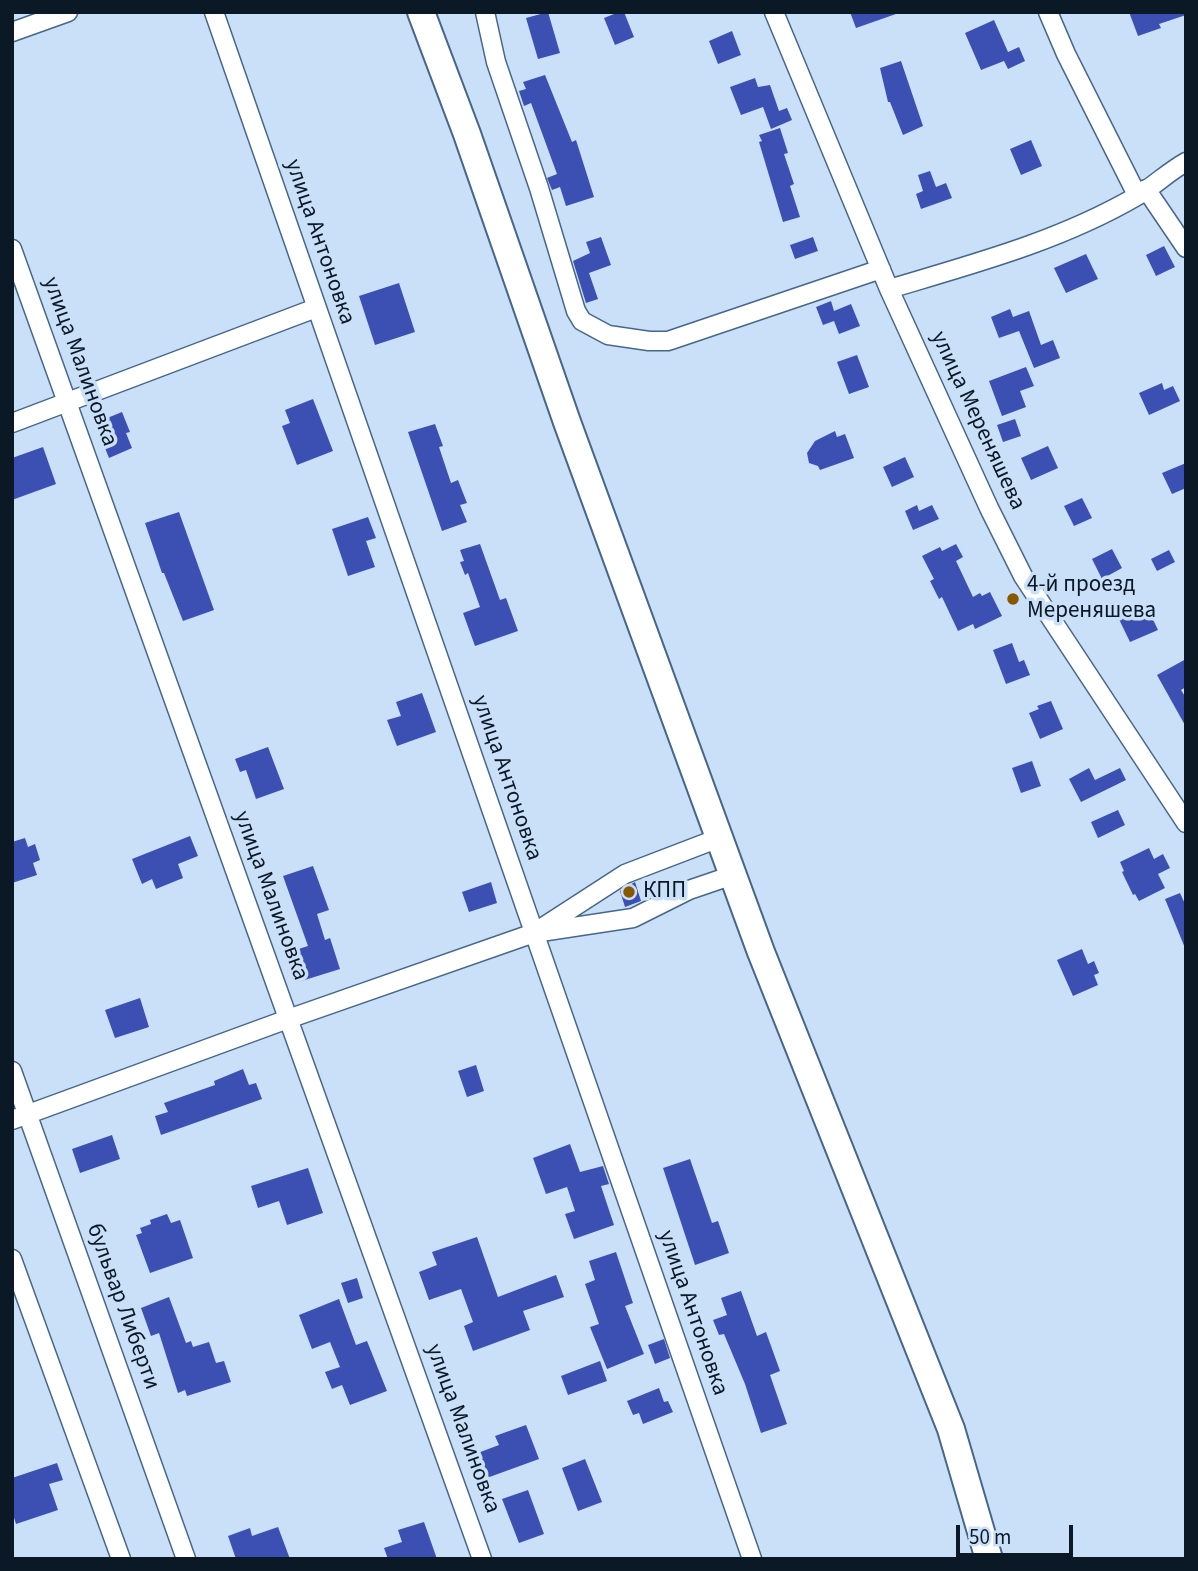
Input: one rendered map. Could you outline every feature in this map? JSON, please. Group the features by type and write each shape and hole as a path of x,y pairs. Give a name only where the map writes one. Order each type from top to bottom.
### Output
{"street":[{"path":"12,32 68,12"},
{"name":"улица Антоновка","path":"214,12 752,1559"},
{"path":"421,12 719,838 951,1429 989,1559"},
{"path":"485,12 496,62 539,188 576,311 582,320 594,329 627,339 668,341 881,269"},
{"name":"улица Мереняшева","path":"774,12 889,289 1023,576 1186,823"},
{"path":"1048,12 1066,54 1142,192 1186,248"},
{"path":"889,289 977,263 1063,232 1142,192 1186,162"},
{"name":"улица Малиновка","path":"12,249 482,1559"},
{"path":"12,423 316,308"},
{"path":"534,933 625,874 719,838"},
{"path":"20,1118 288,1019 534,933 633,918 689,890 733,875"},
{"name":"бульвар Либерти","path":"12,1071 20,1118 186,1559"},
{"path":"12,1259 121,1559"}],"building":[{"path":"548,12 560,53 538,59 526,18"},
{"path":"624,12 634,37 615,45 604,18"},
{"path":"850,12 896,12 896,14 856,28"},
{"path":"1129,12 1186,12 1186,15 1159,24 1161,28 1138,36"},
{"path":"994,20 1008,52 1019,47 1025,61 1008,69 1004,61 981,70 965,33"},
{"path":"732,31 741,55 718,64 709,41"},
{"path":"901,61 923,126 903,135 888,102 880,68"},
{"path":"545,75 572,142 576,140 594,197 566,206 560,187 552,190 547,178 557,174 531,103 524,106 519,91 526,89 523,82"},
{"path":"755,78 758,87 770,85 779,111 787,108 792,120 771,129 763,107 741,115 730,87"},
{"path":"780,128 788,153 784,154 794,184 790,186 800,217 783,222 759,142 762,141 759,135"},
{"path":"1031,140 1042,166 1021,175 1010,149"},
{"path":"930,171 936,187 946,183 952,198 921,209 916,194 923,191 918,175"},
{"path":"601,237 611,265 589,273 598,299 586,303 573,261 590,253 586,242"},
{"path":"813,237 818,251 795,259 790,245"},
{"path":"1164,246 1175,267 1156,276 1146,255"},
{"path":"1086,254 1098,279 1066,293 1054,268"},
{"path":"399,283 415,332 375,345 359,296"},
{"path":"831,301 834,311 851,304 860,326 839,334 834,321 823,325 816,307"},
{"path":"1010,309 1013,317 1029,311 1041,345 1053,340 1060,358 1034,368 1019,331 999,338 991,317"},
{"path":"857,355 869,387 849,394 837,362"},
{"path":"1026,367 1034,386 1020,391 1026,407 1002,416 989,381"},
{"path":"1162,383 1164,390 1173,386 1180,401 1149,415 1139,393"},
{"path":"313,399 333,451 297,465 282,426 290,423 285,410"},
{"path":"122,412 130,432 126,433 132,448 109,458 95,423"},
{"path":"1015,419 1021,436 1003,442 997,425"},
{"path":"435,424 443,446 439,447 451,483 458,480 467,503 460,505 467,522 442,531 408,432"},
{"path":"835,431 837,437 845,434 854,458 820,470 818,466 809,463 807,453 815,441"},
{"path":"1048,446 1058,468 1031,480 1021,458"},
{"path":"43,447 56,484 12,500 12,458"},
{"path":"905,457 914,477 892,487 883,467"},
{"path":"1186,463 1186,488 1172,494 1162,473"},
{"path":"1082,498 1092,518 1074,526 1064,506"},
{"path":"917,505 919,511 932,505 939,519 913,530 905,511"},
{"path":"179,512 214,610 183,621 162,573 145,523"},
{"path":"368,517 376,538 366,541 375,567 348,576 332,529"},
{"path":"480,544 500,600 506,598 518,631 475,646 463,613 480,607 468,573 465,575 460,562 464,561 460,550"},
{"path":"956,544 963,557 956,561 973,597 990,592 1002,616 975,629 973,624 958,631 942,597 939,599 930,581 934,579 922,556 940,547 942,551"},
{"path":"1112,549 1122,568 1102,579 1092,559"},
{"path":"1169,550 1175,562 1157,571 1151,559"},
{"path":"1131,609 1133,615 1148,609 1158,630 1130,642 1117,615"},
{"path":"1012,643 1019,662 1024,660 1030,675 1006,684 993,650"},
{"path":"1186,659 1186,687 1181,690 1186,698 1186,727 1157,675"},
{"path":"422,693 436,732 397,746 387,720 401,716 396,702"},
{"path":"1051,701 1063,729 1040,739 1029,713 1039,709 1037,706"},
{"path":"268,747 284,789 256,799 246,770 240,772 235,759"},
{"path":"1032,761 1041,786 1021,793 1012,768"},
{"path":"1089,768 1095,780 1120,768 1126,780 1081,802 1069,779"},
{"path":"1118,810 1125,825 1098,838 1091,822"},
{"path":"190,836 198,856 178,864 183,878 156,889 152,879 142,884 132,859"},
{"path":"25,838 28,847 35,844 40,860 33,863 37,875 12,883 12,842"},
{"path":"1149,848 1154,859 1163,854 1170,868 1158,874 1165,888 1139,901 1135,894 1133,895 1120,862"},
{"path":"313,866 329,910 317,914 325,940 330,938 340,969 295,983 286,953 308,946 283,876"},
{"path":"491,882 497,903 469,912 462,892"},
{"name":"КПП","path":"635,882 641,901 625,907 620,891"},
{"path":"1180,893 1186,906 1185,948 1165,899"},
{"path":"1082,949 1088,964 1094,961 1099,973 1094,975 1098,985 1073,996 1057,960"},
{"path":"140,998 149,1027 115,1038 105,1010"},
{"path":"476,1065 484,1091 467,1097 458,1071"},
{"path":"243,1069 249,1085 256,1083 262,1099 161,1135 155,1116 168,1112 164,1103 215,1085 214,1081"},
{"path":"112,1135 120,1159 80,1173 72,1149"},
{"path":"570,1144 580,1172 603,1166 609,1184 601,1186 614,1225 574,1239 565,1214 575,1211 567,1187 546,1194 533,1158"},
{"path":"690,1159 712,1223 718,1221 729,1253 695,1265 663,1168"},
{"path":"308,1168 323,1213 287,1225 279,1201 258,1208 251,1186"},
{"path":"167,1214 171,1223 180,1220 193,1258 150,1273 136,1235 142,1233 140,1228 151,1224 150,1220"},
{"path":"477,1237 498,1297 556,1275 564,1297 523,1311 530,1330 473,1351 464,1326 473,1322 461,1289 429,1300 419,1272 437,1265 432,1252"},
{"path":"616,1252 633,1303 625,1306 644,1354 607,1369 590,1327 599,1324 585,1284 595,1280 589,1261"},
{"path":"357,1278 363,1298 348,1303 341,1283"},
{"path":"741,1291 757,1336 766,1332 780,1371 770,1375 787,1424 761,1433 745,1384 724,1334 719,1335 713,1320 727,1315 721,1298"},
{"path":"169,1297 186,1343 191,1341 193,1347 209,1342 216,1363 224,1361 231,1382 187,1396 185,1390 178,1393 159,1333 151,1336 141,1308"},
{"path":"339,1299 356,1345 367,1341 387,1391 350,1405 342,1385 332,1389 325,1372 340,1367 330,1342 312,1349 299,1315"},
{"path":"664,1339 670,1358 655,1364 648,1345"},
{"path":"600,1361 607,1381 568,1395 561,1376"},
{"path":"659,1388 664,1402 668,1401 673,1412 643,1424 639,1413 633,1415 627,1401"},
{"path":"526,1425 539,1459 484,1479 475,1454 499,1445 495,1436"},
{"path":"585,1459 602,1502 578,1511 562,1468"},
{"path":"57,1463 63,1480 49,1484 58,1510 16,1524 12,1511 12,1478"},
{"path":"528,1490 544,1534 519,1543 502,1499"},
{"path":"424,1522 437,1559 388,1559 384,1548 402,1542 398,1530"},
{"path":"278,1527 290,1559 236,1559 228,1536 250,1528 252,1536"}],"place":[{"name":"4-й проезд Мереняшева","path":"1013,599"},
{"name":"КПП","path":"629,892"}]}
